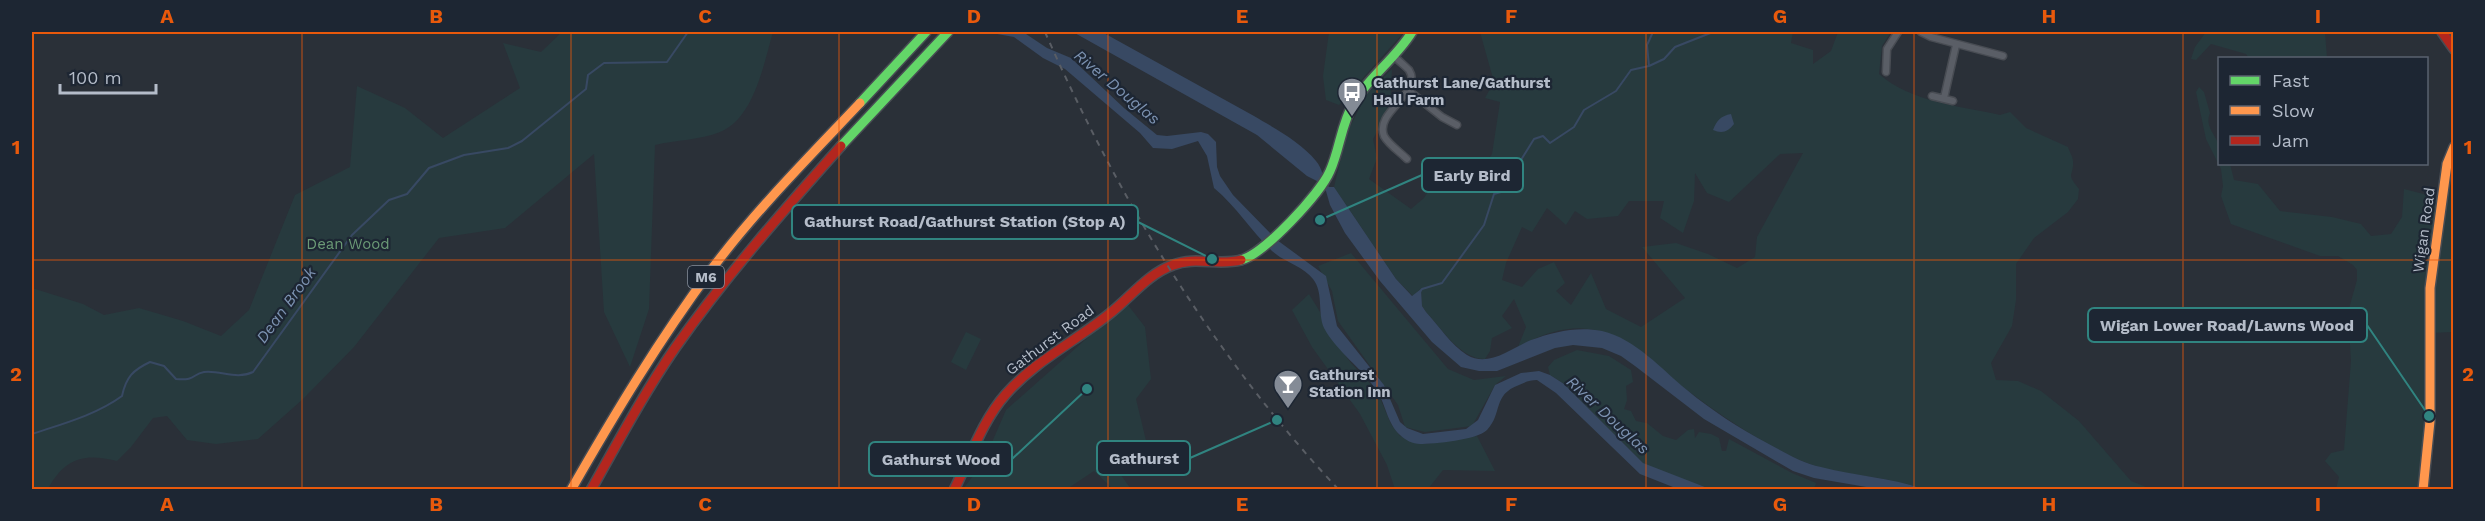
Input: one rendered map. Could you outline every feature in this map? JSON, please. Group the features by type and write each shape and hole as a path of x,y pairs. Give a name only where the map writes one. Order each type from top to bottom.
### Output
{"main road":[{"name":"M6","path":"571,489 622,402 711,270 765,205 926,32"},
{"name":"M6","path":"591,489 635,412 687,332 803,186 948,32"},
{"path":"1395,57 1412,32"},
{"path":"2442,32 2454,50"},
{"name":"Gathurst Road","path":"954,489 994,410 1014,385 1042,361 1109,315 1170,265 1236,263 1250,258 1263,248 1322,184 1330,172 1345,119 1353,104 1366,86 1395,57"},
{"name":"Wigan Road","path":"2423,489 2430,459 2432,432 2429,317 2447,164 2454,147"}],"street":[{"path":"1886,72 1887,49 1898,32"},
{"path":"1921,32 1931,38 2003,56"},
{"path":"1944,98 1956,45"},
{"path":"1395,57 1409,71 1412,80 1408,90 1385,120 1383,128 1388,142 1407,159"},
{"path":"1408,90 1442,117 1457,125"},
{"path":"1932,96 1953,101"}],"green space":[{"name":"Dean Wood","path":"562,32 773,32 756,89 741,115 732,125 712,135 655,145 649,309 630,367 604,312 594,154 505,228 439,238 354,347 303,399 258,439 216,444 187,440 167,416 153,418 117,461 95,458 76,460 61,470 48,489 32,489 32,288 83,304 104,315 139,308 183,321 221,336 249,310 295,195 350,167 357,86 405,108 443,138 520,88 503,43 541,52"},
{"path":"1329,32 1404,32 1339,105 1326,100 1323,76"},
{"path":"1480,32 1793,32 1791,43 1813,50 1813,64 1831,51 1838,32 1891,32 1882,46 1879,74 1892,83 1906,91 1937,102 2000,115 2010,112 2026,128 2068,147 2073,161 2071,177 2079,189 2078,199 2068,212 2034,238 2016,264 2016,300 2012,326 1991,363 1996,380 2018,381 2041,391 2079,421 2131,481 2147,489 1923,489 1891,480 1826,469 1795,458 1729,420 1650,360 1613,336 1593,329 1571,328 1547,334 1518,347 1526,327 1514,299 1502,316 1512,328 1492,338 1490,351 1485,359 1467,354 1452,342 1426,312 1422,306 1421,289 1413,296 1396,279 1334,187 1347,133 1367,93 1392,69 1390,108 1373,139 1377,158 1369,179 1411,209 1424,198 1440,173 1457,187 1470,185 1492,154 1500,102 1485,98 1494,82","holes":["1803,153 1757,237 1755,257 1737,268 1708,254 1676,243 1642,247 1685,298 1641,327 1606,309 1591,273 1571,305 1556,291 1565,283 1554,262 1538,269 1522,287 1502,280 1506,263 1522,227 1532,232 1547,208 1566,225 1575,211 1587,219 1618,216 1629,201 1664,201 1660,218 1683,233 1694,201 1695,173 1707,193 1729,202 1780,154"]},
{"path":"2206,32 2325,32 2327,57 2248,57 2246,54 2211,44 2196,60 2191,59 2195,47"},
{"path":"2199,87 2204,92 2210,113 2210,127 2218,143 2218,163 2206,139 2196,92"},
{"path":"2453,152 2453,332 2428,333 2429,408 2420,489 2336,489 2339,477 2325,461 2331,453 2344,450 2351,361 2348,312 2357,280 2357,270 2338,256 2320,256 2231,224 2221,196 2223,186 2219,165 2230,165 2234,180 2258,184 2280,211 2332,217 2361,224 2371,236 2391,234 2402,217 2404,189 2447,200"},
{"path":"1351,253 1448,369 1474,380 1506,376 1495,385 1472,426 1425,432 1405,427 1398,405 1338,321 1332,291 1318,266"},
{"path":"1309,294 1320,312 1326,330 1351,363 1377,391 1391,424 1400,436 1426,444 1477,436 1495,471 1443,470 1428,489 1395,489 1387,465 1360,414 1312,347 1292,310"},
{"path":"1128,305 1145,327 1151,379 1136,399 1149,453 1145,463 1118,454 1113,464 1131,489 1113,489 1094,471 1067,489 963,489 983,463 1006,410"},
{"path":"966,332 981,339 966,370 951,362"},
{"path":"1577,350 1609,356 1631,370 1633,382 1626,386 1627,400 1624,409 1631,411 1636,421 1647,423 1663,436 1676,440 1688,430 1694,429 1695,438 1699,432 1711,434 1719,438 1722,451 1726,451 1729,439 1792,473 1816,483 1814,489 1710,489 1652,469 1643,463 1564,384 1550,375 1548,367 1554,360"}],"water":[{"path":"986,32 1023,32 1047,48 1071,58 1124,108 1157,135 1201,132 1208,134 1216,142 1217,167 1220,176 1233,195 1277,240 1326,276 1337,326 1384,385 1400,422 1407,428 1423,434 1466,429 1478,420 1495,385 1521,373 1539,371 1564,384 1643,463 1710,489 1678,489 1640,474 1556,393 1537,380 1523,383 1505,394 1492,424 1482,433 1455,441 1426,444 1404,439 1392,425 1377,391 1329,337 1322,322 1318,290 1313,279 1272,251 1214,188 1207,156 1198,141 1172,149 1153,148 1140,133 1065,69 1043,58 1014,37"},
{"path":"1073,32 1102,32 1254,116 1303,148 1318,164 1329,187 1334,187 1396,279 1412,296 1421,289 1422,306 1426,312 1450,341 1467,355 1483,359 1492,358 1531,340 1557,332 1584,329 1602,331 1637,348 1715,412 1793,457 1821,467 1923,489 1878,489 1814,478 1793,471 1704,419 1621,356 1602,348 1573,345 1555,348 1497,371 1479,371 1461,367 1432,342 1380,281 1345,233 1330,205 1326,191 1317,181 1307,176 1257,135"},
{"path":"1731,114 1734,124 1729,129 1725,132 1713,130 1720,119"}],"waterway":[{"name":"Dean Brook","path":"32,434 112,403 122,396 131,375 150,362 164,366 176,379 187,379 204,372 235,375 253,372 352,235 389,200 407,194 429,168 464,155 508,148 522,141 586,89 588,75 604,63 667,62 688,32"},
{"path":"1420,292 1422,289 1442,283 1484,225 1494,194 1501,192 1534,139 1543,136 1550,143 1574,127 1584,110 1616,91 1631,70 1649,66 1647,45 1653,32"},
{"path":"1649,66 1664,59 1675,47 1713,32"}],"railway":[{"path":"1045,32 1104,155 1172,273 1251,386 1293,439 1339,490"}],"traffic: fast":[{"path":"860,103 926,32"},
{"path":"841,146 948,32"},
{"path":"1241,260 1263,247 1277,235 1315,194 1330,171 1346,119 1354,102 1412,32"}],"traffic: slow":[{"path":"571,490 638,378 673,323 711,270 764,205 860,103"},
{"path":"2423,490 2430,421 2430,288 2447,164 2454,147"}],"traffic: jam":[{"path":"2442,32 2454,49"},
{"path":"591,490 675,348 755,245 841,146"},
{"path":"954,490 990,416 1006,394 1029,372 1095,325 1164,269 1181,262 1241,260"}],"place":[{"name":"Gathurst Lane/Gathurst Hall Farm","path":"1352,118"},
{"name":"Early Bird","path":"1320,220"},
{"name":"Gathurst Road/Gathurst Station (Stop A)","path":"1212,259"},
{"name":"Gathurst Wood","path":"1087,389"},
{"name":"Gathurst Station Inn","path":"1288,410"},
{"name":"Wigan Lower Road/Lawns Wood","path":"2429,416"},
{"name":"Gathurst","path":"1277,420"}],"water label":[{"name":"River Douglas","path":"1117,87"},
{"name":"River Douglas","path":"1608,415"}]}
